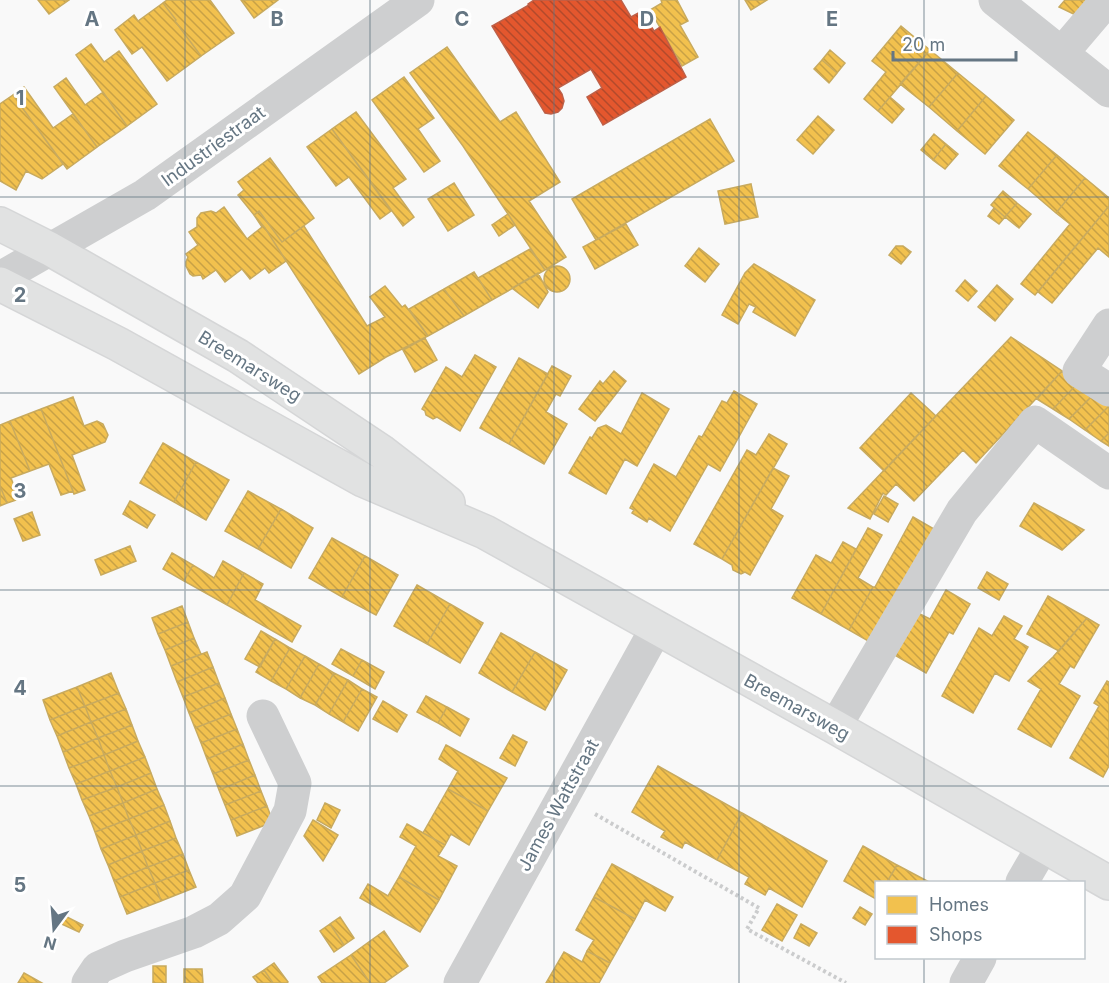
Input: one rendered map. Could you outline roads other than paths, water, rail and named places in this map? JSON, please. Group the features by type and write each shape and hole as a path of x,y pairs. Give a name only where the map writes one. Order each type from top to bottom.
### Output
{"main road":[{"name":"Breemarsweg","path":"0,224 50,249 238,356 382,452 485,532"},
{"name":"Breemarsweg","path":"0,284 118,344 363,480 485,532 1109,883"}],"street":[{"name":"Industriestraat","path":"0,278 145,195 417,0"},
{"path":"995,0 1109,91"},
{"path":"1062,53 1107,0"},
{"path":"1109,325 1079,370 1109,390"},
{"path":"835,727 962,511 1035,422 1109,473"},
{"name":"James Wattstraat","path":"460,983 657,627"},
{"path":"88,983 98,968 194,932 219,920 245,896 290,811 295,783 263,716"},
{"path":"1023,881 1043,846"},
{"path":"966,983 979,959"}]}
